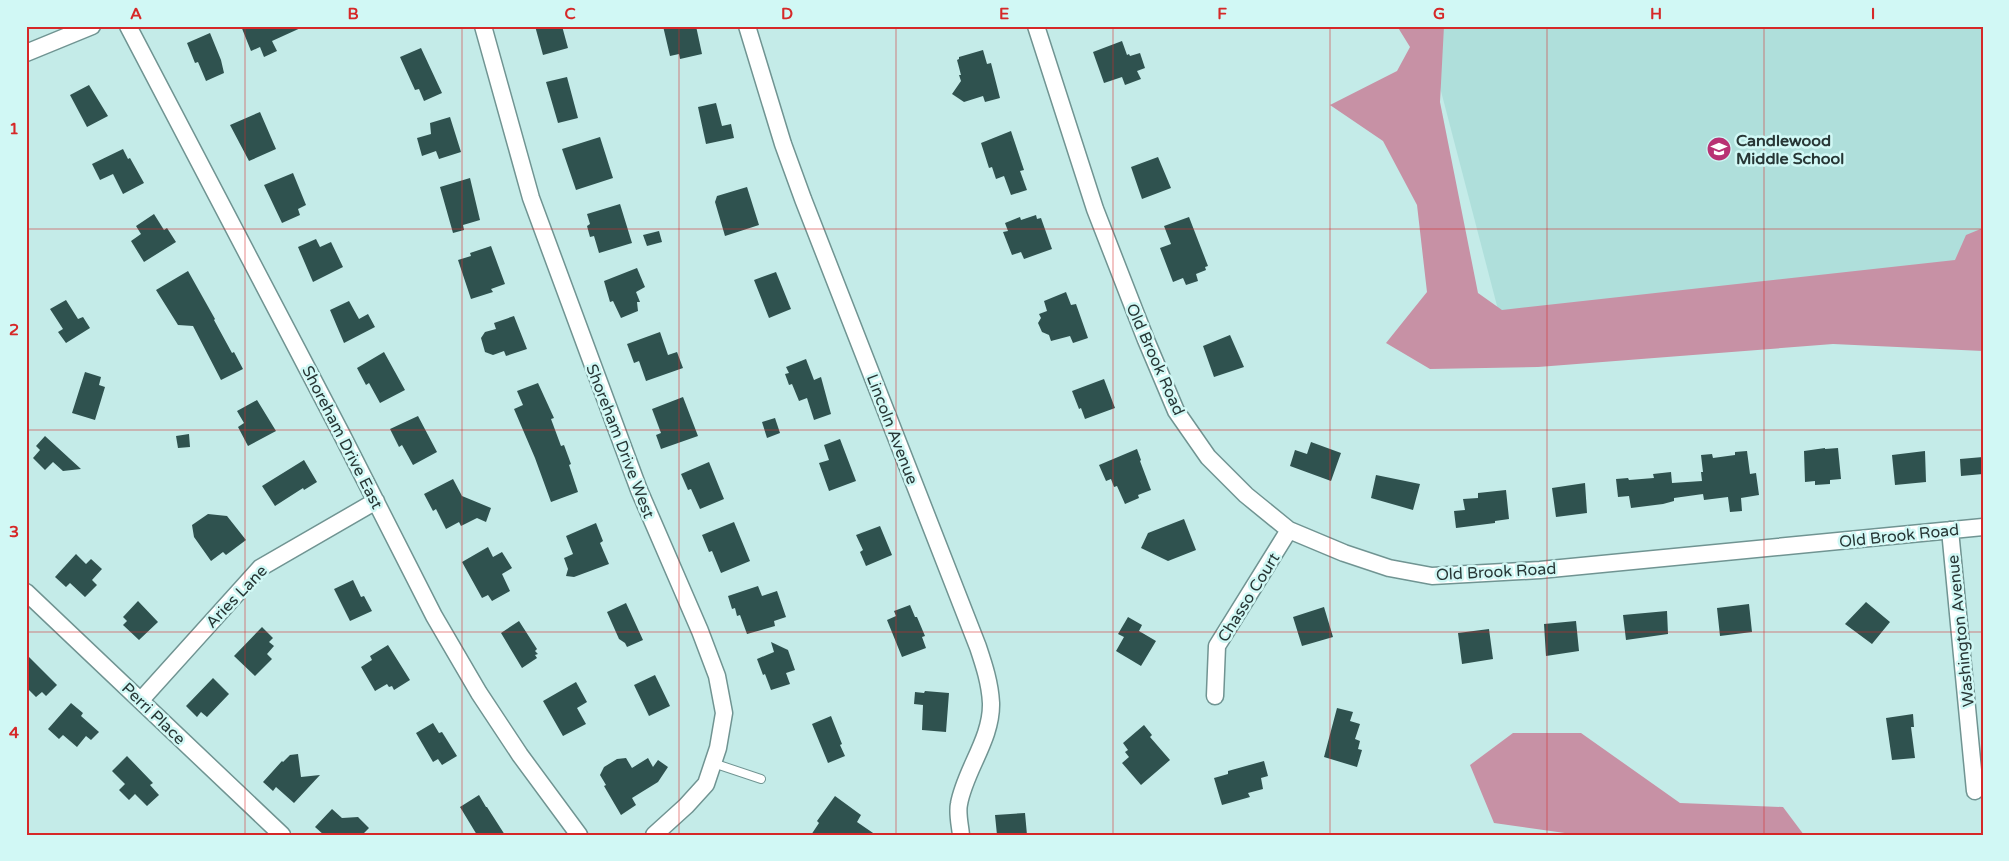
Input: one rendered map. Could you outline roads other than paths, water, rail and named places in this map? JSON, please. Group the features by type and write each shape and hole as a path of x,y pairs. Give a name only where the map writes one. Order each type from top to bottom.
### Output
{"street":[{"path":"26,53 92,26"},
{"name":"Shoreham Drive East","path":"128,26 434,616 479,693 520,754 579,835"},
{"name":"Shoreham Drive West","path":"483,26 534,207 639,490 700,631 717,676 724,713 718,748 706,784 686,806 654,835"},
{"name":"Lincoln Avenue","path":"747,26 783,144 978,647 988,681 991,704 987,730 958,805 961,835"},
{"name":"Old Brook Road","path":"1036,26 1095,209 1176,411 1208,457 1246,495 1289,530 1344,553 1389,568 1432,576 1540,570 1983,527"},
{"name":"Aries Lane","path":"141,700 260,568 376,501"},
{"name":"Chasso Court","path":"1215,696 1217,646 1289,530"},
{"name":"Washington Avenue","path":"1950,530 1976,791"},
{"name":"Perri Place","path":"26,592 282,835"}],"lane":[{"path":"713,764 761,779"}],"place":[{"name":"Candlewood Middle School","path":"1719,149"}]}
